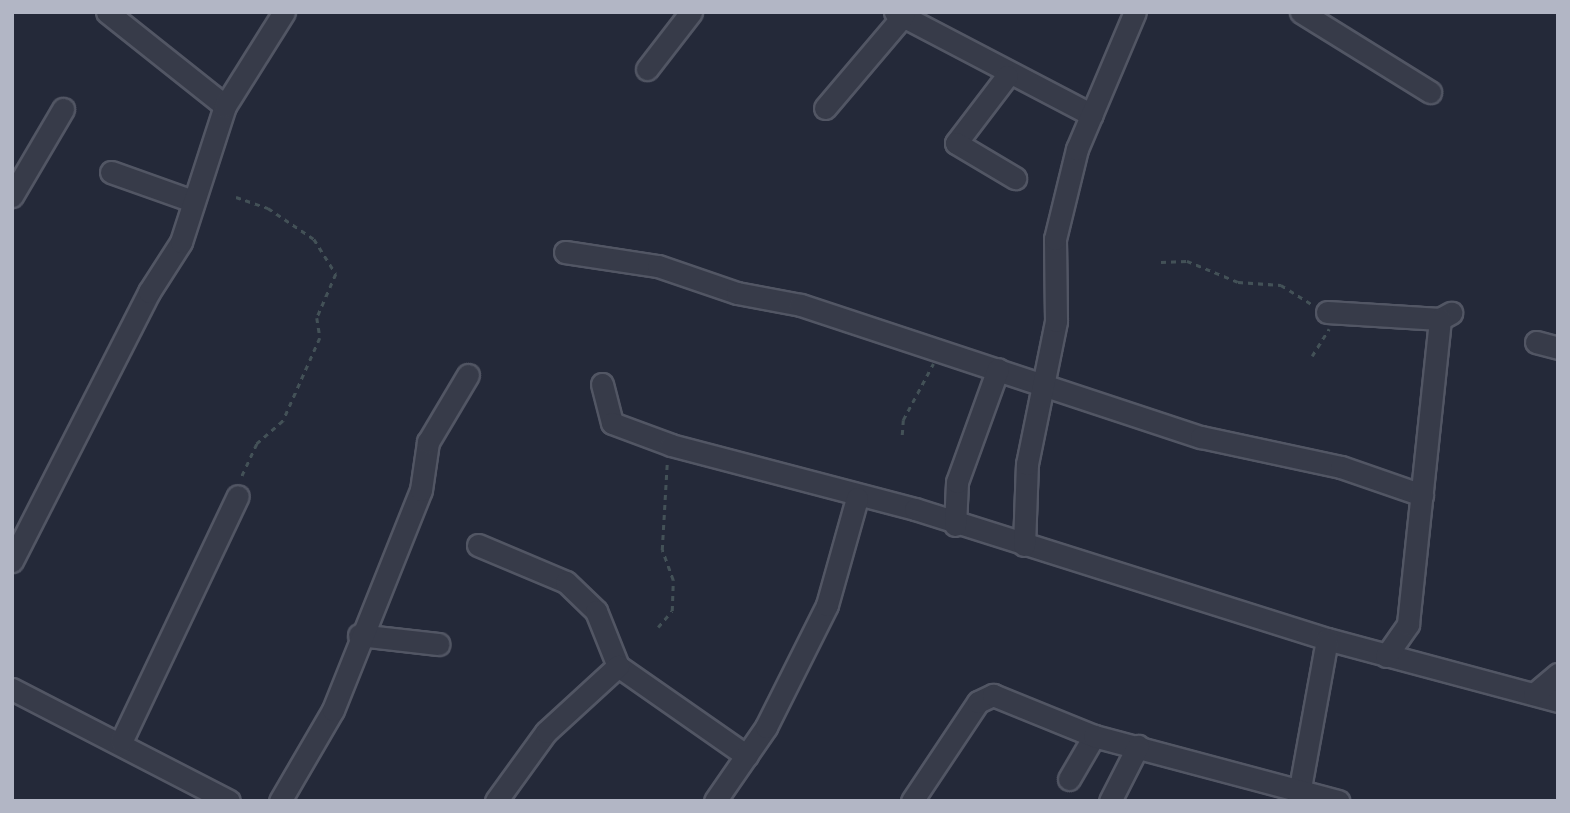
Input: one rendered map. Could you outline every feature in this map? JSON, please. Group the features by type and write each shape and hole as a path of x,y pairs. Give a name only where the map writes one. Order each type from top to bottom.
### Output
{"street":[{"path":"107,12 225,106"},
{"path":"12,561 149,292 181,242 190,200 225,106 284,12"},
{"path":"647,69 691,12"},
{"path":"1024,545 1027,464 1056,321 1055,239 1092,115 1135,12"},
{"path":"1301,12 1430,92"},
{"path":"825,108 899,14 1007,76 1092,115"},
{"path":"1007,76 956,144 1015,177"},
{"path":"14,188 63,109"},
{"path":"111,172 190,200"},
{"path":"565,252 658,266 941,349 1201,437 1341,467 1422,495"},
{"path":"1327,312 1446,316 1408,624 1386,656"},
{"path":"1536,342 1558,348"},
{"path":"955,525 957,482 998,369"},
{"path":"280,801 333,710 359,635 421,490 428,442 468,375"},
{"path":"602,384 611,423 671,445 1024,545 1327,639 1558,701"},
{"path":"121,742 238,491"},
{"path":"715,801 747,756 827,606 857,498"},
{"path":"478,545 528,561 566,582 596,611 618,666 747,756"},
{"path":"359,635 438,644"},
{"path":"1300,788 1327,639"},
{"path":"496,801 547,733 618,666"},
{"path":"1534,694 1558,674"},
{"path":"12,689 121,742 229,801"},
{"path":"912,801 984,696 1094,736 1300,788 1339,801"},
{"path":"1069,779 1094,736"},
{"path":"1110,801 1138,746"}],"path":[{"path":"236,197 268,208 314,239 336,274 317,318 320,338 283,421 257,444 238,491"},
{"path":"1160,262 1187,261 1238,282 1280,285 1327,312 1329,334 1312,356"},
{"path":"902,435 903,420 941,349"},
{"path":"658,627 672,611 673,580 662,550 671,445"}]}
